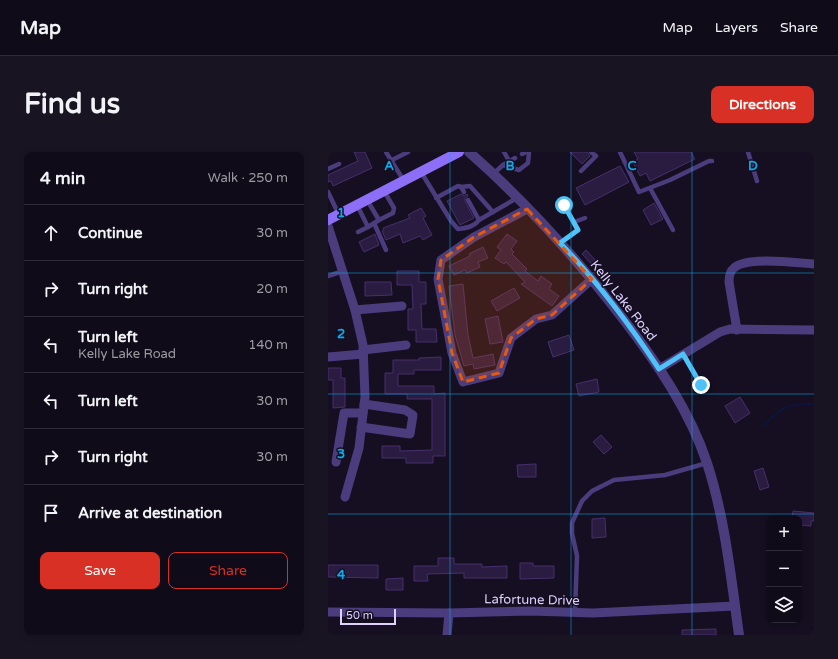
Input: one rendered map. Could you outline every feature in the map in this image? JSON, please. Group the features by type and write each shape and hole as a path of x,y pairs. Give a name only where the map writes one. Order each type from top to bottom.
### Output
{"main road":[{"path":"328,220 459,152"}],"street":[{"name":"Kelly Lake Road","path":"469,152 517,198 592,279 646,349 673,390 707,463 722,522 739,635"},
{"path":"527,209 474,237 441,260 438,278 452,353 463,382 499,373 511,338 536,319 552,315 592,279"},
{"path":"328,226 331,247 343,271 355,310 363,352 364,409 357,455 345,497"},
{"path":"737,330 729,282 729,276 734,268 748,262 814,264"},
{"path":"355,310 402,306"},
{"path":"659,369 720,332 737,330 814,330"},
{"path":"328,357 406,345"},
{"path":"336,462 344,413 364,409 405,410 412,415 410,434 361,427"},
{"name":"Lafortune Drive","path":"328,612 449,613 531,610 593,613 735,606"},
{"path":"447,635 449,613"}],"lane":[{"path":"386,152 390,161 404,181"},
{"path":"390,161 400,154 408,152"},
{"path":"504,152 509,161"},
{"path":"503,165 519,170 528,163 529,152"},
{"path":"581,171 596,156 591,152"},
{"path":"620,152 639,192 712,161"},
{"path":"748,152 757,181"},
{"path":"492,174 515,158"},
{"path":"328,169 339,164"},
{"path":"421,172 450,221 458,229 469,228 476,224 478,220 517,198"},
{"path":"436,198 458,186 470,186 493,212"},
{"path":"461,187 464,192"},
{"path":"650,188 673,230"},
{"path":"358,232 393,213 394,210 384,192"},
{"path":"328,194 338,215"},
{"path":"367,200 379,220"},
{"path":"468,200 478,220"},
{"path":"357,205 368,226"},
{"path":"560,243 578,230 564,205"},
{"path":"574,222 585,218"},
{"path":"374,223 386,250"},
{"path":"328,276 343,271"},
{"path":"683,354 701,385"},
{"path":"575,612 577,556 572,533 572,523 582,501 592,491 614,480 665,475 707,463"}],"highlighted area":[{"path":"527,209 592,279 552,315 536,319 511,338 499,373 463,382 452,353 438,279 441,260 474,237"}],"building":[{"path":"354,152 365,152 372,168 333,186 331,181 328,182 328,175 358,161"},
{"path":"570,152 587,152 590,156 582,164"},
{"path":"634,152 691,152 695,159 650,181 646,173 640,176 633,162 638,159"},
{"path":"620,166 629,182 585,205 576,188"},
{"path":"461,194 464,196 467,194 468,196 465,198 465,201 474,218 460,225 447,201"},
{"path":"654,203 663,219 651,225 643,210"},
{"path":"421,208 426,216 423,218 432,235 423,240 420,236 403,243 400,234 386,240 382,231 384,230 383,228 410,218 408,215"},
{"path":"375,234 379,245 364,252 359,242"},
{"path":"507,234 517,241 511,249 514,252 512,254 527,269 525,271 538,281 541,276 552,284 549,289 559,296 552,306 521,284 525,282 506,262 504,264 495,258 501,250 497,247"},
{"path":"483,247 488,258 478,262 480,267 467,273 465,270 454,275 449,266 470,256 469,254"},
{"path":"586,250 599,264 595,268 582,254"},
{"path":"397,271 419,271 419,282 426,282 426,304 421,304 422,329 436,329 437,342 416,342 416,330 408,330 408,309 413,309 412,285 397,285"},
{"path":"365,282 391,282 392,295 365,296"},
{"path":"463,284 468,335 473,358 493,354 495,365 474,369 473,364 464,366 455,335 449,286"},
{"path":"514,288 520,298 497,311 491,301"},
{"path":"498,316 503,342 490,344 485,319"},
{"path":"569,335 574,350 553,357 548,342"},
{"path":"441,357 441,370 414,370 414,374 398,374 398,386 434,386 434,394 445,393 445,456 433,456 433,463 406,463 406,458 382,458 382,446 400,446 400,451 432,450 432,399 407,399 407,394 385,394 385,373 393,373 393,360 419,360 419,358"},
{"path":"328,368 341,368 341,378 345,378 345,407 333,408 333,380 328,380"},
{"path":"597,379 599,392 579,396 576,384"},
{"path":"740,397 750,413 735,423 725,406"},
{"path":"601,435 612,447 604,454 593,442"},
{"path":"536,464 536,477 518,477 517,465"},
{"path":"763,468 769,487 760,490 754,471"},
{"path":"793,511 814,513 814,521 811,521 811,526 802,525 802,515 792,515"},
{"path":"605,518 606,537 592,538 592,519"},
{"path":"438,558 454,558 454,564 482,564 482,567 507,566 507,578 464,578 464,573 427,574 428,581 414,581 414,566 438,566"},
{"path":"520,563 533,563 533,566 554,566 554,578 520,579"},
{"path":"328,565 378,565 378,578 328,577"},
{"path":"403,578 403,590 386,590 386,579"},
{"path":"716,629 716,635 682,635 682,630"}],"waterway":[{"path":"762,427 774,415 785,408 796,405 814,404"}],"route":[{"path":"564,205 578,230 560,243 579,262 646,349 659,369 683,354 701,385"}]}
